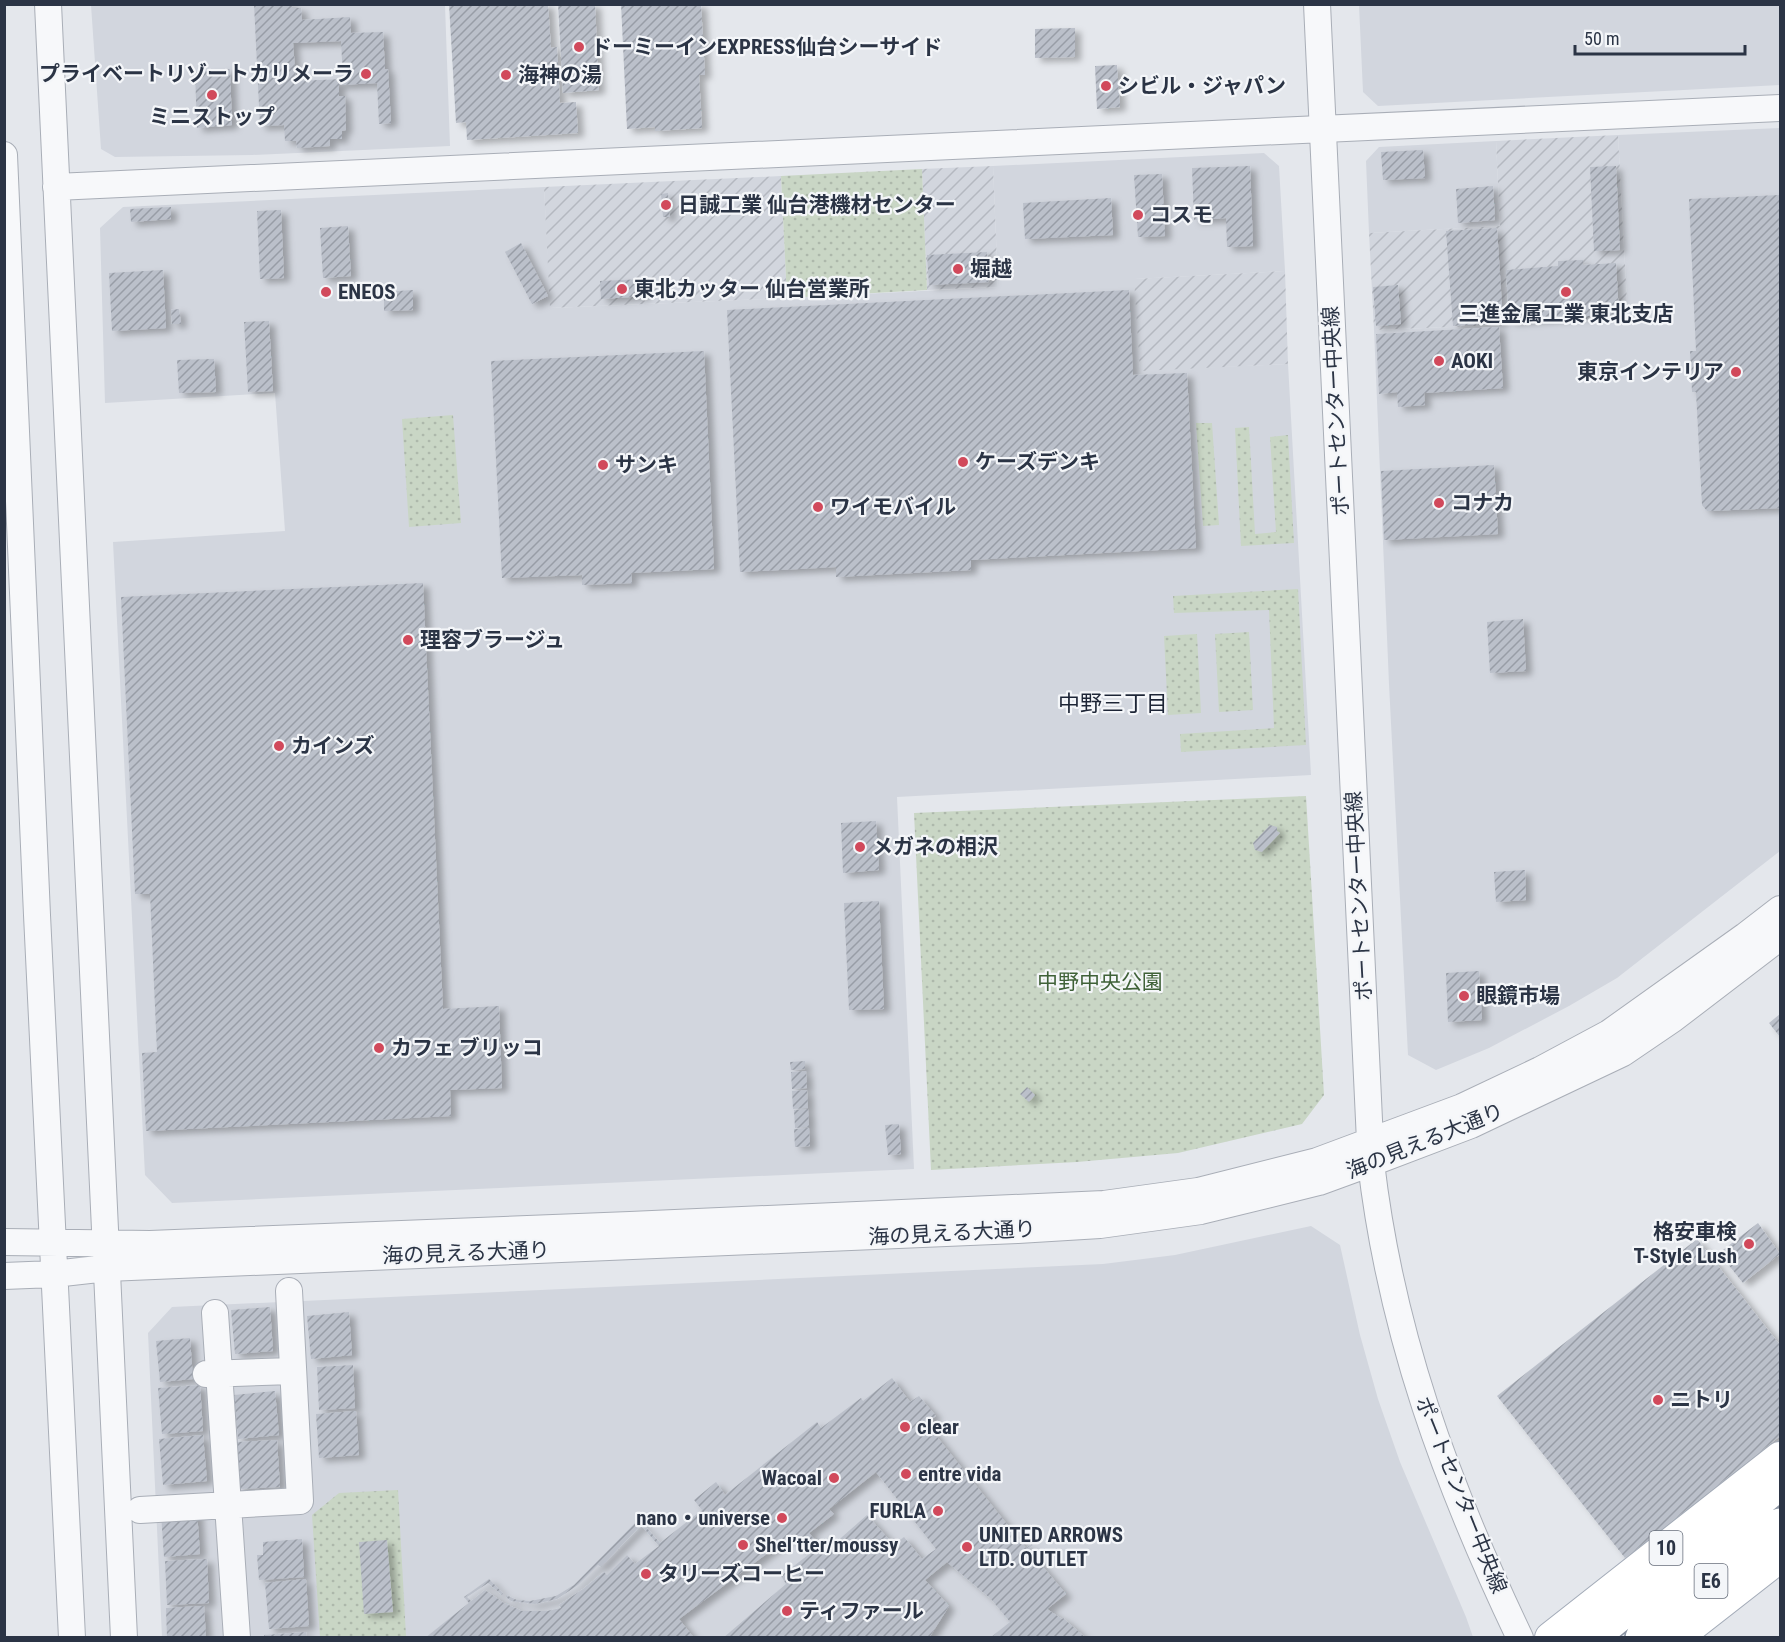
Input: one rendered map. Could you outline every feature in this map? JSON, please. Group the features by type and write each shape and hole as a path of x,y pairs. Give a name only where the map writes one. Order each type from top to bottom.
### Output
{"highway":[{"name":"E6","path":"1591,1638 1780,1483"},
{"name":"E6","path":"1642,1638 1780,1526"}],"main road":[{"name":"10","path":"1551,1638 1780,1458"},
{"path":"1675,1638 1780,1556"}],"street":[{"path":"48,4 124,1638"},
{"name":"ポートセンター中央線","path":"1317,4 1371,1152 1377,1217 1391,1283 1422,1400 1440,1453 1481,1554 1520,1638"},
{"path":"56,187 1780,108"},
{"path":"4,155 72,1638"},
{"path":"1371,1152 1540,1070 1609,1033 1780,909"},
{"name":"海の見える大通り","path":"4,1276 54,1274 106,1256 914,1235 1100,1226 1201,1211 1320,1182 1371,1152 1472,1125 1623,1053 1674,1019 1780,937"},
{"path":"4,1242 53,1241 106,1256"},
{"path":"140,1510 300,1501 289,1291"},
{"path":"214,1313 213,1374 228,1505 237,1638"},
{"path":"213,1374 293,1371"}],"shaded area":[{"path":"91,5 445,5 450,146 252,155 115,157 101,149"},
{"path":"1359,5 1780,5 1780,85 1378,106 1363,92"},
{"path":"1780,128 1780,851 1617,978 1489,1048 1436,1070 1408,1055 1374,330 1628,320 1618,135"},
{"path":"1618,135 1628,320 1374,330 1369,233 1500,226 1496,141"},
{"path":"1496,141 1500,226 1369,233 1366,161 1379,147"},
{"path":"1264,153 1279,166 1285,271 1135,279 1140,370 1288,364 1311,775 897,797 914,1169 172,1203 145,1175 113,542 285,531 275,393 105,403 100,228 123,207 544,187 551,308 998,287 993,166"},
{"path":"993,166 998,287 927,290 922,169"},
{"path":"781,176 787,298 550,308 544,187"},
{"path":"1285,271 1288,364 1140,371 1134,279"},
{"path":"1311,1226 1340,1245 1360,1335 1378,1399 1400,1462 1473,1637 162,1637 148,1333 172,1307 1103,1264 1175,1255"}],"green space":[{"path":"922,169 927,290 787,298 781,176"},
{"path":"453,415 461,523 409,527 402,419"},
{"path":"1196,423 1212,423 1219,525 1203,526"},
{"path":"1249,427 1255,534 1276,532 1270,437 1288,435 1294,543 1241,546 1235,428"},
{"path":"1298,589 1306,745 1181,752 1180,734 1274,728 1269,610 1174,613 1173,596"},
{"path":"1249,632 1253,710 1219,712 1215,634"},
{"path":"1197,634 1201,713 1168,715 1164,636"},
{"name":"中野中央公園","path":"1306,796 1324,1095 1302,1124 1178,1153 1077,1162 931,1170 914,813"},
{"path":"398,1490 406,1636 320,1637 312,1515 339,1493"}],"building":[{"name":"プライベートリゾートカリメーラ","path":"254,4 292,4 292,8 301,8 302,20 350,17 351,33 383,32 391,123 379,124 377,83 339,85 339,96 345,96 346,130 342,131 342,139 330,139 330,146 297,148 296,141 285,141 284,125 260,126","holes":["341,41 343,79 296,81 293,43"]},
{"name":"海神の湯","path":"449,4 548,4 551,48 557,47 560,103 576,102 578,133 467,140 466,122 456,123"},
{"name":"ドーミーインEXPRESS仙台シーサイド","path":"558,4 595,4 599,90 563,93"},
{"path":"621,4 701,4 705,75 699,75 702,128 655,131 655,127 627,129"},
{"path":"1075,28 1075,57 1035,58 1035,29"},
{"path":"1117,65 1120,107 1097,109 1095,66"},
{"path":"230,69 232,125 197,128 195,72"},
{"path":"1423,150 1425,178 1383,180 1381,152"},
{"path":"1250,166 1253,246 1227,247 1226,218 1194,220 1192,168"},
{"path":"1616,166 1620,250 1594,251 1590,167"},
{"path":"1162,174 1165,236 1138,237 1134,175"},
{"path":"1493,186 1495,220 1458,223 1456,189"},
{"name":"日誠工業 仙台港機材センター","path":"668,193 670,217 663,217 661,194"},
{"name":"東京インテリア","path":"1780,195 1780,508 1707,511 1702,505 1696,392 1692,392 1690,351 1696,351 1689,199"},
{"path":"1111,198 1113,235 1025,239 1023,203"},
{"path":"171,207 171,219 131,222 130,209"},
{"path":"281,210 284,278 260,279 257,211"},
{"path":"348,226 351,276 323,278 320,228"},
{"path":"1497,228 1503,322 1453,326 1446,231"},
{"path":"521,243 548,296 532,304 505,252"},
{"name":"堀越","path":"987,252 989,282 929,285 927,255"},
{"path":"1583,260 1583,265 1616,263 1619,314 1509,321 1506,270 1558,266 1558,261"},
{"path":"163,270 166,328 112,331 109,273"},
{"name":"東北カッター 仙台営業所","path":"643,279 645,296 601,299 600,281"},
{"path":"1398,285 1401,324 1376,326 1373,287"},
{"path":"413,290 413,310 384,311 384,292"},
{"name":"ケーズデンキ","path":"1129,290 1133,375 1187,373 1196,548 971,560 971,570 836,577 836,567 740,572 727,310"},
{"path":"179,309 181,324 172,324 171,310"},
{"path":"269,321 273,391 248,392 244,322"},
{"name":"AOKI","path":"1499,327 1503,388 1424,393 1425,405 1398,407 1397,392 1379,394 1376,334"},
{"name":"サンキ","path":"704,351 714,569 631,573 632,583 582,585 582,575 502,578 491,361"},
{"path":"214,359 216,392 179,393 177,360"},
{"name":"コナカ","path":"1494,465 1498,534 1384,540 1381,471"},
{"name":"カインズ","path":"423,583 443,1009 499,1006 502,1088 450,1090 451,1116 146,1131 142,1053 157,1052 150,894 135,894 121,597"},
{"path":"1523,619 1526,671 1490,673 1487,622"},
{"name":"メガネの相沢","path":"876,821 879,870 843,873 841,823"},
{"path":"1270,825 1277,827 1280,833 1262,852 1255,850 1253,843"},
{"path":"1525,870 1526,900 1496,902 1494,872"},
{"path":"879,901 884,1009 849,1010 844,903"},
{"name":"眼鏡市場","path":"1479,971 1482,1020 1448,1022 1446,973"},
{"path":"1780,1014 1780,1037 1769,1023"},
{"path":"805,1061 805,1069 791,1070 790,1062"},
{"path":"806,1071 807,1088 792,1089 791,1072"},
{"path":"1027,1087 1035,1095 1029,1102 1020,1094"},
{"path":"807,1090 808,1108 793,1109 792,1091"},
{"path":"808,1109 809,1127 795,1128 794,1110"},
{"path":"899,1124 901,1154 888,1155 885,1125"},
{"path":"809,1128 810,1146 795,1147 794,1129"},
{"path":"1758,1223 1780,1254 1743,1283 1719,1253"},
{"path":"1697,1239 1780,1345 1780,1436 1625,1558 1497,1396"},
{"path":"270,1307 273,1351 235,1354 231,1310"},
{"path":"349,1312 352,1355 311,1359 307,1316"},
{"path":"190,1338 193,1379 160,1382 156,1341"},
{"path":"353,1365 355,1408 319,1410 317,1367"},
{"path":"892,1378 910,1402 919,1396 936,1416 926,1423 1026,1548 1033,1545 1028,1549 1066,1594 1047,1609 1063,1618 1086,1638 990,1638 1010,1622 991,1599 947,1562 925,1580 949,1606 929,1638 723,1638 786,1584 781,1576 808,1555 792,1535 679,1619 694,1638 425,1638 485,1590 504,1603 522,1611 547,1611 561,1608 559,1605 604,1572 607,1575 627,1555 635,1564 659,1546 641,1525 601,1567 598,1565 578,1585 557,1599 535,1604 511,1601 506,1595 517,1600 530,1601 556,1596 574,1585 639,1519 660,1543 702,1510 694,1500 716,1482 725,1495 817,1422 821,1428 861,1398 863,1401","holes":["876,1472 936,1549 922,1559 904,1537 894,1545 867,1515 825,1552 809,1533 834,1514 829,1509"]},
{"path":"200,1385 203,1431 162,1434 158,1388"},
{"path":"275,1391 279,1435 238,1439 234,1395"},
{"path":"356,1411 359,1455 319,1458 316,1414"},
{"path":"203,1435 207,1481 163,1485 159,1439"},
{"path":"277,1440 280,1487 239,1489 236,1442"},
{"path":"197,1511 200,1554 164,1557 161,1514"},
{"path":"302,1539 304,1577 259,1580 257,1555 263,1555 263,1542"},
{"path":"387,1540 393,1612 364,1614 359,1542"},
{"path":"207,1559 209,1603 167,1605 165,1561"},
{"path":"306,1579 309,1626 269,1629 265,1583"},
{"path":"489,1579 503,1593 502,1595 488,1583 467,1597 471,1601 469,1603 464,1597"},
{"path":"204,1606 206,1638 167,1638 166,1608"},
{"path":"306,1632 307,1638 264,1638 264,1635"}],"place":[{"name":"ドーミーインEXPRESS仙台シーサイド","path":"579,47"},
{"name":"プライベートリゾートカリメーラ","path":"366,74"},
{"name":"海神の湯","path":"506,75"},
{"name":"シビル・ジャパン","path":"1106,86"},
{"name":"ミニストップ","path":"212,95"},
{"name":"日誠工業 仙台港機材センター","path":"666,205"},
{"name":"コスモ","path":"1138,215"},
{"name":"堀越","path":"958,269"},
{"name":"東北カッター 仙台営業所","path":"622,289"},
{"name":"ENEOS","path":"326,292"},
{"name":"三進金属工業 東北支店","path":"1566,292"},
{"name":"AOKI","path":"1439,361"},
{"name":"東京インテリア","path":"1736,372"},
{"name":"ケーズデンキ","path":"963,462"},
{"name":"サンキ","path":"603,465"},
{"name":"コナカ","path":"1439,503"},
{"name":"ワイモバイル","path":"818,507"},
{"name":"理容ブラージュ","path":"408,640"},
{"name":"カインズ","path":"279,746"},
{"name":"メガネの相沢","path":"860,847"},
{"name":"眼鏡市場","path":"1464,996"},
{"name":"カフェ ブリッコ","path":"379,1048"},
{"name":"格安車検 T-Style Lush","path":"1749,1244"},
{"name":"ニトリ","path":"1658,1400"},
{"name":"clear","path":"905,1427"},
{"name":"entre vida","path":"906,1474"},
{"name":"Wacoal","path":"834,1478"},
{"name":"FURLA","path":"938,1511"},
{"name":"nano・universe","path":"782,1518"},
{"name":"Shel’tter/moussy","path":"743,1545"},
{"name":"UNITED ARROWS LTD. OUTLET","path":"967,1547"},
{"name":"タリーズコーヒー","path":"646,1574"},
{"name":"ティファール","path":"787,1611"}],"district":[{"name":"中野三丁目","path":"1113,703"}]}
